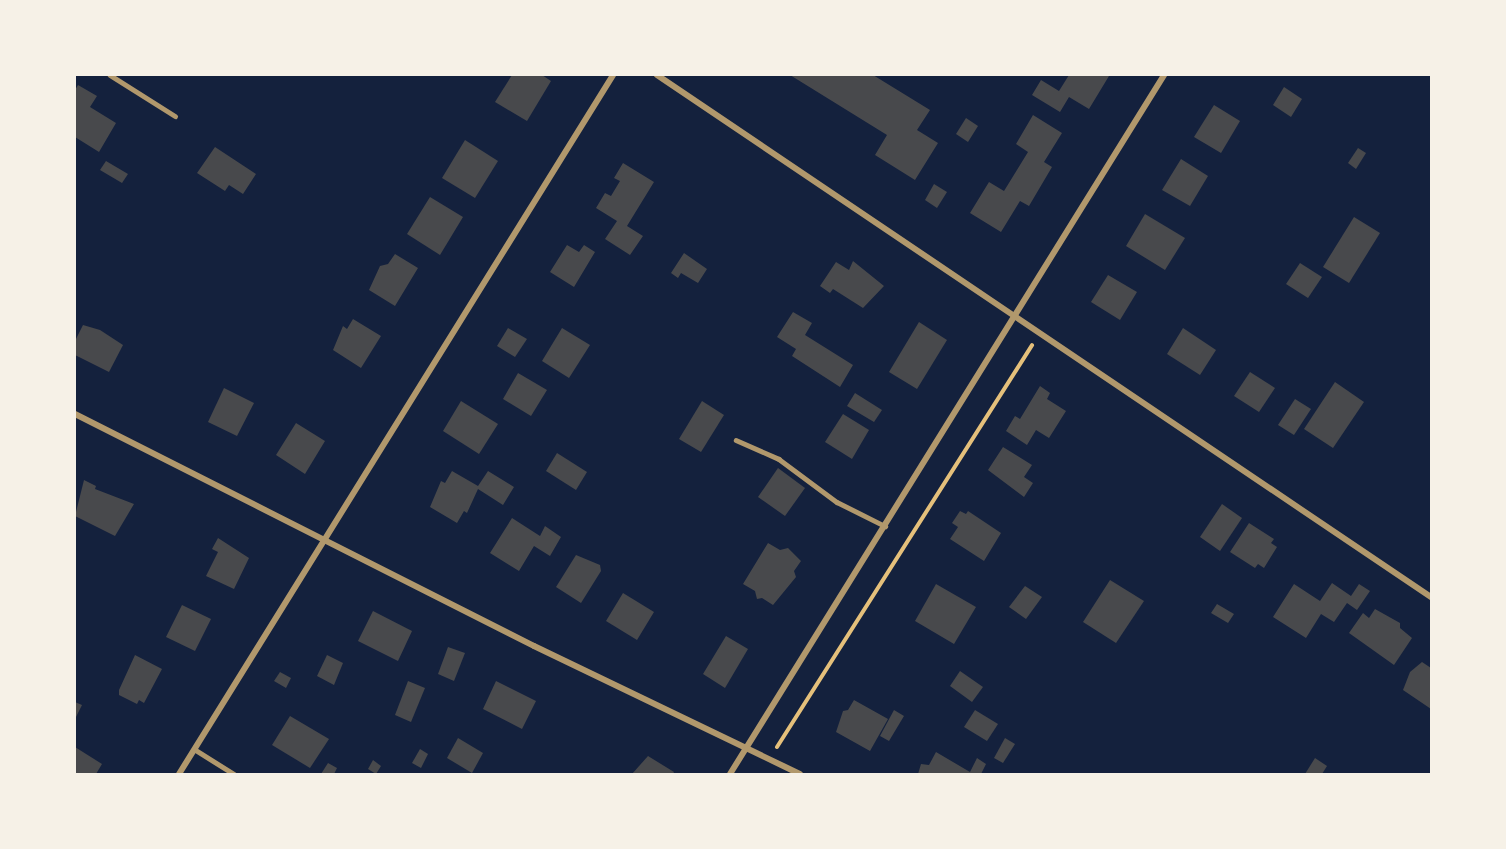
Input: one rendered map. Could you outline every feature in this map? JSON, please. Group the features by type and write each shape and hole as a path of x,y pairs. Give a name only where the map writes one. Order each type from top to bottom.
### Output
{"street":[{"path":"178,774 613,75"},
{"path":"657,75 1431,597"},
{"path":"730,774 1163,77"},
{"path":"75,414 534,646 800,774"}],"lane":[{"path":"110,75 175,116"},
{"path":"1155,75 1163,77"},
{"path":"736,440 779,459 837,502 885,526"},
{"path":"194,749 234,774"}],"path":[{"path":"770,759 1040,332"}],"building":[{"path":"512,75 542,75 551,81 527,121 495,102"},
{"path":"790,75 873,75 930,110 917,130 938,143 915,180 875,155 887,135"},
{"path":"1069,75 1109,76 1089,109 1069,97 1060,112 1032,95 1041,80 1059,91"},
{"path":"78,85 97,96 90,107 116,123 99,152 75,137 75,90"},
{"path":"1284,87 1302,99 1291,117 1273,105"},
{"path":"1214,105 1240,121 1221,153 1194,137"},
{"path":"1033,115 1062,133 1044,162 1052,167 1029,206 1020,201 1001,232 970,213 989,182 1004,191 1028,152 1016,144"},
{"path":"966,118 978,126 968,142 956,134"},
{"path":"465,140 498,161 475,198 442,178"},
{"path":"215,147 256,174 243,194 229,185 225,191 197,173"},
{"path":"1358,148 1366,153 1356,169 1348,163"},
{"path":"1181,159 1208,176 1190,206 1162,190"},
{"path":"106,161 128,174 122,183 100,170"},
{"path":"623,163 654,182 627,226 643,236 630,255 605,239 617,221 596,208 605,193 611,196 620,181 614,178"},
{"path":"934,184 947,192 937,208 925,200"},
{"path":"430,197 463,217 440,255 407,234"},
{"path":"1145,214 1185,238 1165,270 1126,246"},
{"path":"1354,217 1380,233 1349,283 1323,267"},
{"path":"567,245 579,252 584,245 595,252 574,287 550,272"},
{"path":"684,253 707,269 698,283 681,273 678,278 671,273"},
{"path":"395,254 418,268 395,306 369,290 380,266 388,264"},
{"path":"853,261 884,286 863,308 833,289 830,293 820,286 836,262 849,270"},
{"path":"1300,263 1322,277 1308,298 1286,284"},
{"path":"1108,275 1137,292 1120,320 1091,302"},
{"path":"793,312 812,323 805,335 853,365 840,387 792,356 796,349 777,337"},
{"path":"353,319 381,336 361,368 333,350 343,326 347,329"},
{"path":"919,322 947,340 917,389 889,372"},
{"path":"83,325 100,330 123,345 109,372 75,355 75,341"},
{"path":"508,328 527,339 515,357 497,346"},
{"path":"562,328 590,345 569,378 542,361"},
{"path":"1183,328 1216,350 1200,375 1167,354"},
{"path":"1250,372 1275,388 1259,412 1234,396"},
{"path":"518,373 547,390 531,416 503,399"},
{"path":"1335,382 1364,402 1333,448 1304,429"},
{"path":"1040,386 1050,393 1047,399 1066,411 1049,438 1036,430 1027,445 1006,431 1015,416 1020,419"},
{"path":"224,388 254,403 237,436 208,422"},
{"path":"855,393 882,410 874,422 847,406"},
{"path":"1295,399 1311,409 1294,435 1278,425"},
{"path":"461,401 498,424 479,454 443,431"},
{"path":"702,401 724,415 701,452 679,439"},
{"path":"843,414 869,430 852,459 825,442"},
{"path":"296,423 325,441 305,474 276,455"},
{"path":"1003,447 1032,465 1024,477 1033,483 1024,497 988,470"},
{"path":"557,453 587,472 576,490 546,471"},
{"path":"778,468 805,488 785,516 758,497"},
{"path":"452,471 478,486 488,471 514,487 503,505 478,489 467,513 464,511 457,523 430,507 441,481 445,483"},
{"path":"84,480 96,486 95,489 134,504 115,536 75,516"},
{"path":"1222,504 1242,518 1220,551 1200,537"},
{"path":"960,511 966,514 968,511 1001,533 984,561 950,539 958,527 952,523"},
{"path":"512,518 540,536 545,526 561,537 550,556 534,546 519,571 490,553"},
{"path":"1249,523 1274,539 1271,543 1277,547 1264,568 1258,564 1255,568 1230,552"},
{"path":"218,538 249,558 234,589 206,576 218,552 212,549"},
{"path":"768,543 780,550 788,548 801,561 794,571 796,577 773,605 762,598 757,599 755,591 743,584"},
{"path":"576,555 600,565 601,571 581,603 556,587"},
{"path":"1110,580 1144,601 1116,643 1083,622"},
{"path":"1332,583 1351,596 1359,584 1370,591 1357,610 1347,603 1334,622 1321,614 1306,638 1273,617 1294,584 1320,601"},
{"path":"936,584 976,607 954,644 915,621"},
{"path":"1025,586 1042,597 1026,619 1009,607"},
{"path":"623,593 654,612 637,640 606,621"},
{"path":"1217,604 1234,614 1228,623 1211,613"},
{"path":"182,605 211,619 195,651 166,637"},
{"path":"1375,609 1400,623 1400,628 1412,638 1394,665 1349,633 1363,613 1369,618"},
{"path":"373,611 412,631 398,661 358,641"},
{"path":"726,636 748,649 725,688 703,674"},
{"path":"448,647 465,653 454,681 438,674"},
{"path":"135,655 162,669 144,703 139,700 137,704 119,695 119,690"},
{"path":"327,655 343,663 334,685 317,676"},
{"path":"1422,662 1431,668 1431,709 1403,690 1410,672"},
{"path":"960,671 983,687 972,702 950,686"},
{"path":"280,672 291,678 286,688 274,681"},
{"path":"408,681 425,688 411,722 395,715"},
{"path":"496,681 536,701 522,729 483,709"},
{"path":"854,700 888,719 870,751 836,732 843,711 848,710"},
{"path":"75,702 82,705 75,719"},
{"path":"894,710 904,716 889,741 880,736"},
{"path":"975,710 998,724 987,741 964,727"},
{"path":"290,716 329,739 310,768 272,745"},
{"path":"458,738 483,753 472,773 447,758"},
{"path":"1005,738 1015,744 1003,763 994,758"},
{"path":"75,747 102,764 96,774 75,774"},
{"path":"420,749 428,754 421,768 412,763"},
{"path":"936,752 970,772 977,758 986,764 981,774 918,774 921,764 929,765"},
{"path":"648,756 674,772 673,774 632,774"},
{"path":"1315,758 1327,766 1322,774 1305,774"},
{"path":"373,760 381,766 376,774 368,769"},
{"path":"328,763 337,768 334,774 321,774"}]}
